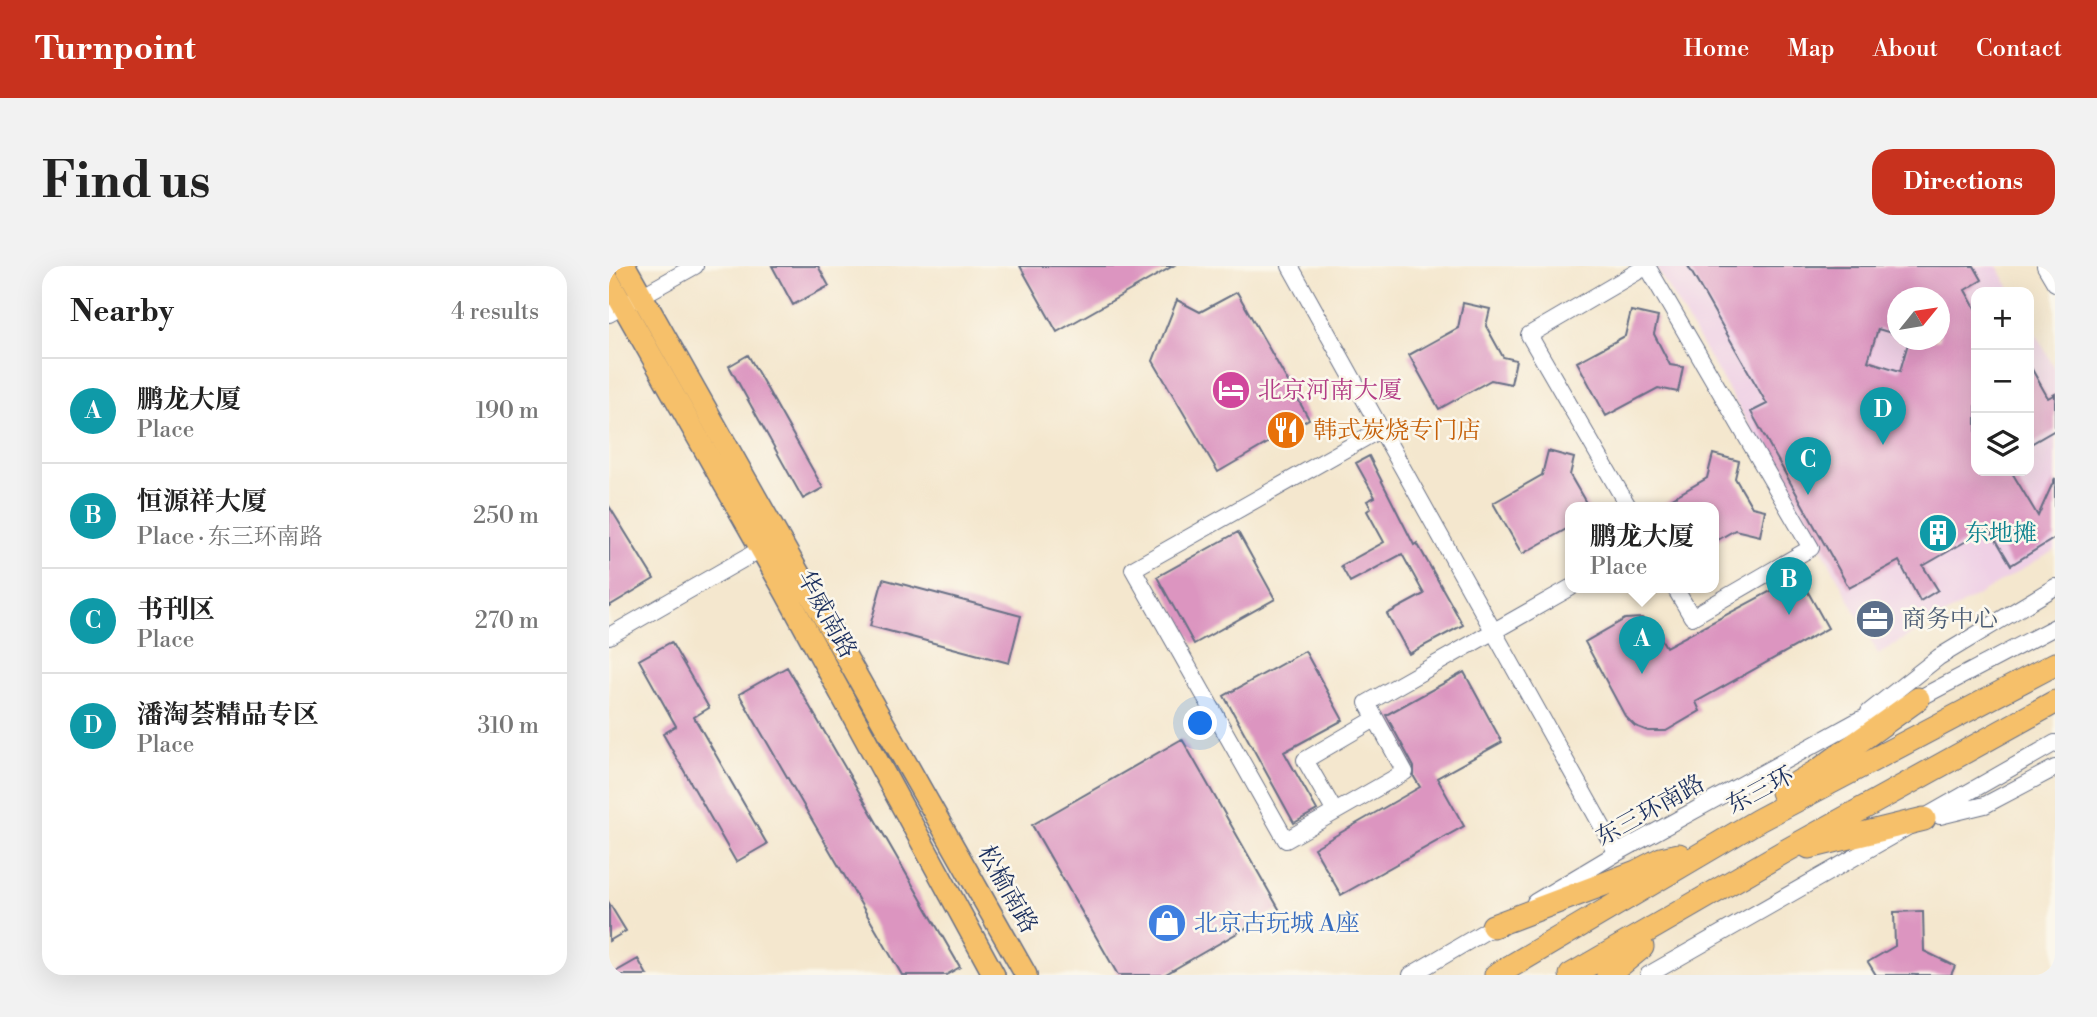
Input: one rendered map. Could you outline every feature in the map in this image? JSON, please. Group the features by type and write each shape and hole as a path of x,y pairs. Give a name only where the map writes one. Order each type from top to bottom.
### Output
{"highway":[{"name":"东三环","path":"1496,975 1759,820 2055,664"},
{"path":"1759,820 1778,794 1819,770 1918,699"},
{"path":"1571,975 1782,853 2055,702"},
{"path":"1782,853 1924,819"},
{"path":"1493,926 1636,872 1661,859 1710,848"},
{"path":"1608,975 1694,906"}],"main road":[{"name":"华威南路","path":"625,266 945,830"},
{"name":"华威南路","path":"609,281 616,310 761,549 993,975"},
{"name":"松榆南路","path":"945,830 1026,975"}],"street":[{"path":"616,310 695,266"},
{"path":"1290,266 1616,853"},
{"path":"1626,502 1529,335 1647,266 1811,548 1692,617 1678,593"},
{"path":"2045,266 2055,283"},
{"path":"1381,429 1133,569 1286,839 1405,772 1367,703 1565,591"},
{"path":"609,636 761,549"},
{"path":"1859,720 1939,657 2055,587"},
{"name":"东三环南路","path":"1411,975 1616,853 1859,720 1918,699 2055,627"},
{"path":"1335,812 1305,761 1375,719"},
{"path":"1648,975 2055,743"},
{"path":"1924,819 1985,805 2055,768"}],"shaded area":[{"path":"1655,266 1997,266 2009,287 1971,287 1971,476 2034,476 2034,331 2055,368 2055,550 1878,654 1823,550"}],"building":[{"path":"772,266 818,266 829,286 793,305"},
{"path":"1020,266 1173,266 1057,332"},
{"path":"1688,266 1974,266 1982,280 1965,290 1971,301 1971,476 2014,476 2038,516 2055,478 2055,538 2011,565 1989,528 1923,566 1938,590 1920,601 1899,561 1849,588 1751,412 1767,404"},
{"name":"北京河南大厦","path":"1237,292 1309,419 1218,472 1153,361 1177,300 1200,312"},
{"path":"1463,303 1490,309 1486,326 1503,357 1516,360 1511,384 1491,380 1439,409 1409,355 1458,328"},
{"path":"1631,311 1658,317 1654,334 1670,365 1683,367 1678,392 1658,388 1606,416 1577,362 1625,336"},
{"path":"748,355 823,488 803,499 729,366"},
{"path":"2034,373 2048,398 2055,394 2055,430 2034,442"},
{"path":"1548,451 1574,458 1570,475 1586,502 1565,502 1565,530 1522,554 1493,503 1542,475"},
{"path":"1713,454 1739,461 1735,478 1752,507 1765,510 1760,536 1735,530 1719,539 1719,502 1665,502 1707,478"},
{"path":"1369,456 1414,545 1417,543 1463,625 1409,654 1387,614 1424,594 1402,554 1350,582 1341,566 1384,542 1367,511 1371,508 1367,501 1375,497 1356,463"},
{"path":"609,506 654,579 609,606"},
{"path":"1238,532 1275,599 1194,644 1157,577"},
{"path":"1799,576 1828,628 1696,702 1700,711 1666,731 1648,731 1635,726 1625,716 1585,642 1625,619 1642,618 1656,630 1666,647"},
{"path":"883,579 1021,616 1009,663 870,626"},
{"path":"671,642 709,708 694,717 767,844 736,862 663,734 676,726 639,660"},
{"path":"1305,651 1343,720 1284,752 1317,810 1294,823 1224,696"},
{"path":"787,667 960,967 946,975 902,975 739,694"},
{"path":"1464,672 1502,742 1437,778 1464,826 1341,895 1314,848 1420,787 1414,777 1414,767 1386,715"},
{"path":"1182,739 1279,909 1164,975 1118,975 1032,825"},
{"path":"609,903 626,931 609,941"},
{"path":"1923,911 1924,951 1955,966 1951,975 1876,975 1868,962 1895,946 1894,912"},
{"path":"638,959 647,975 610,975"}],"place":[{"name":"北京河南大厦","path":"1231,390"},
{"name":"韩式炭烧专门店","path":"1286,430"},
{"name":"潘淘荟精品专区","path":"1883,445"},
{"name":"书刊区","path":"1808,495"},
{"name":"东地摊","path":"1938,533"},
{"name":"恒源祥大厦","path":"1789,615"},
{"name":"商务中心","path":"1875,619"},
{"name":"鹏龙大厦","path":"1642,674"},
{"name":"北京古玩城 A座","path":"1167,923"}]}
